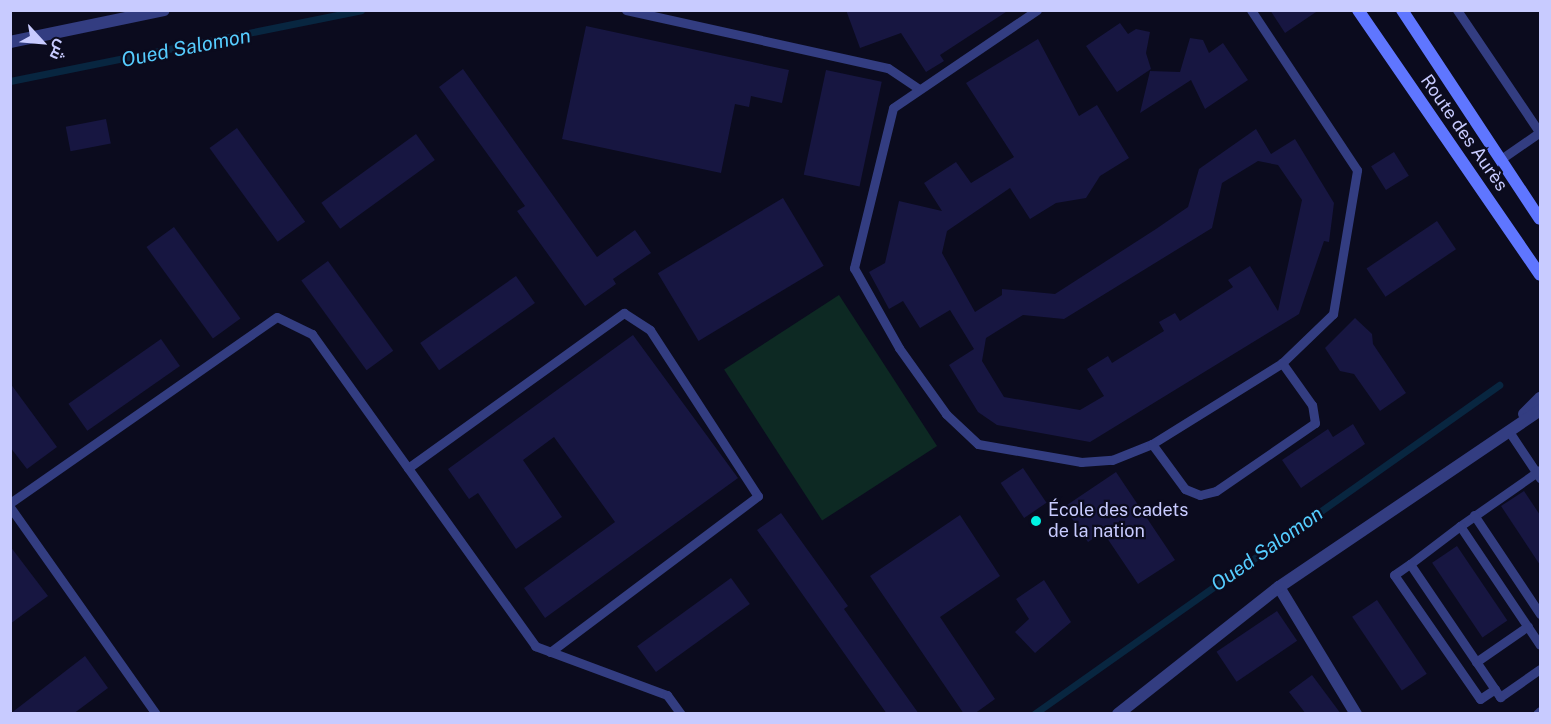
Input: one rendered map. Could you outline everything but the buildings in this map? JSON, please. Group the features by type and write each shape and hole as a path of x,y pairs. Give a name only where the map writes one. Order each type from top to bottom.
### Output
{"street":[{"path":"10,42 164,10"},
{"name":"Route des Aurès","path":"1358,10 1540,275"},
{"name":"Route des Aurès","path":"1402,10 1540,219"},
{"path":"1508,430 1540,398"},
{"path":"1118,714 1279,587 1540,410"},
{"path":"1279,587 1356,714"}],"lane":[{"path":"626,10 888,68 918,88"},
{"path":"1037,10 918,88 893,108 854,268 899,348 946,414 978,444 1081,462 1112,460 1152,444 1282,363 1333,314 1357,170 1251,10"},
{"path":"1457,10 1540,132 1501,159"},
{"path":"408,468 624,313 650,330 758,496 550,652"},
{"path":"156,714 10,505 277,317 312,334 535,646 667,695 681,714"},
{"path":"1152,444 1185,489 1200,495 1216,491 1316,423 1312,405 1282,363"},
{"path":"1495,689 1480,699 1394,575 1460,525 1539,474 1508,430"},
{"path":"1474,516 1540,614"},
{"path":"1460,525 1540,645"},
{"path":"1410,564 1500,697 1540,669"},
{"path":"1476,662 1528,627"},
{"path":"1537,714 1540,711"}],"green space":[{"path":"839,295 937,446 822,521 724,370"}],"waterway":[{"name":"Oued Salomon","path":"10,81 361,10"},
{"name":"Oued Salomon","path":"1034,714 1499,385"}],"place":[{"name":"École des cadets de la nation","path":"1036,521"}]}
